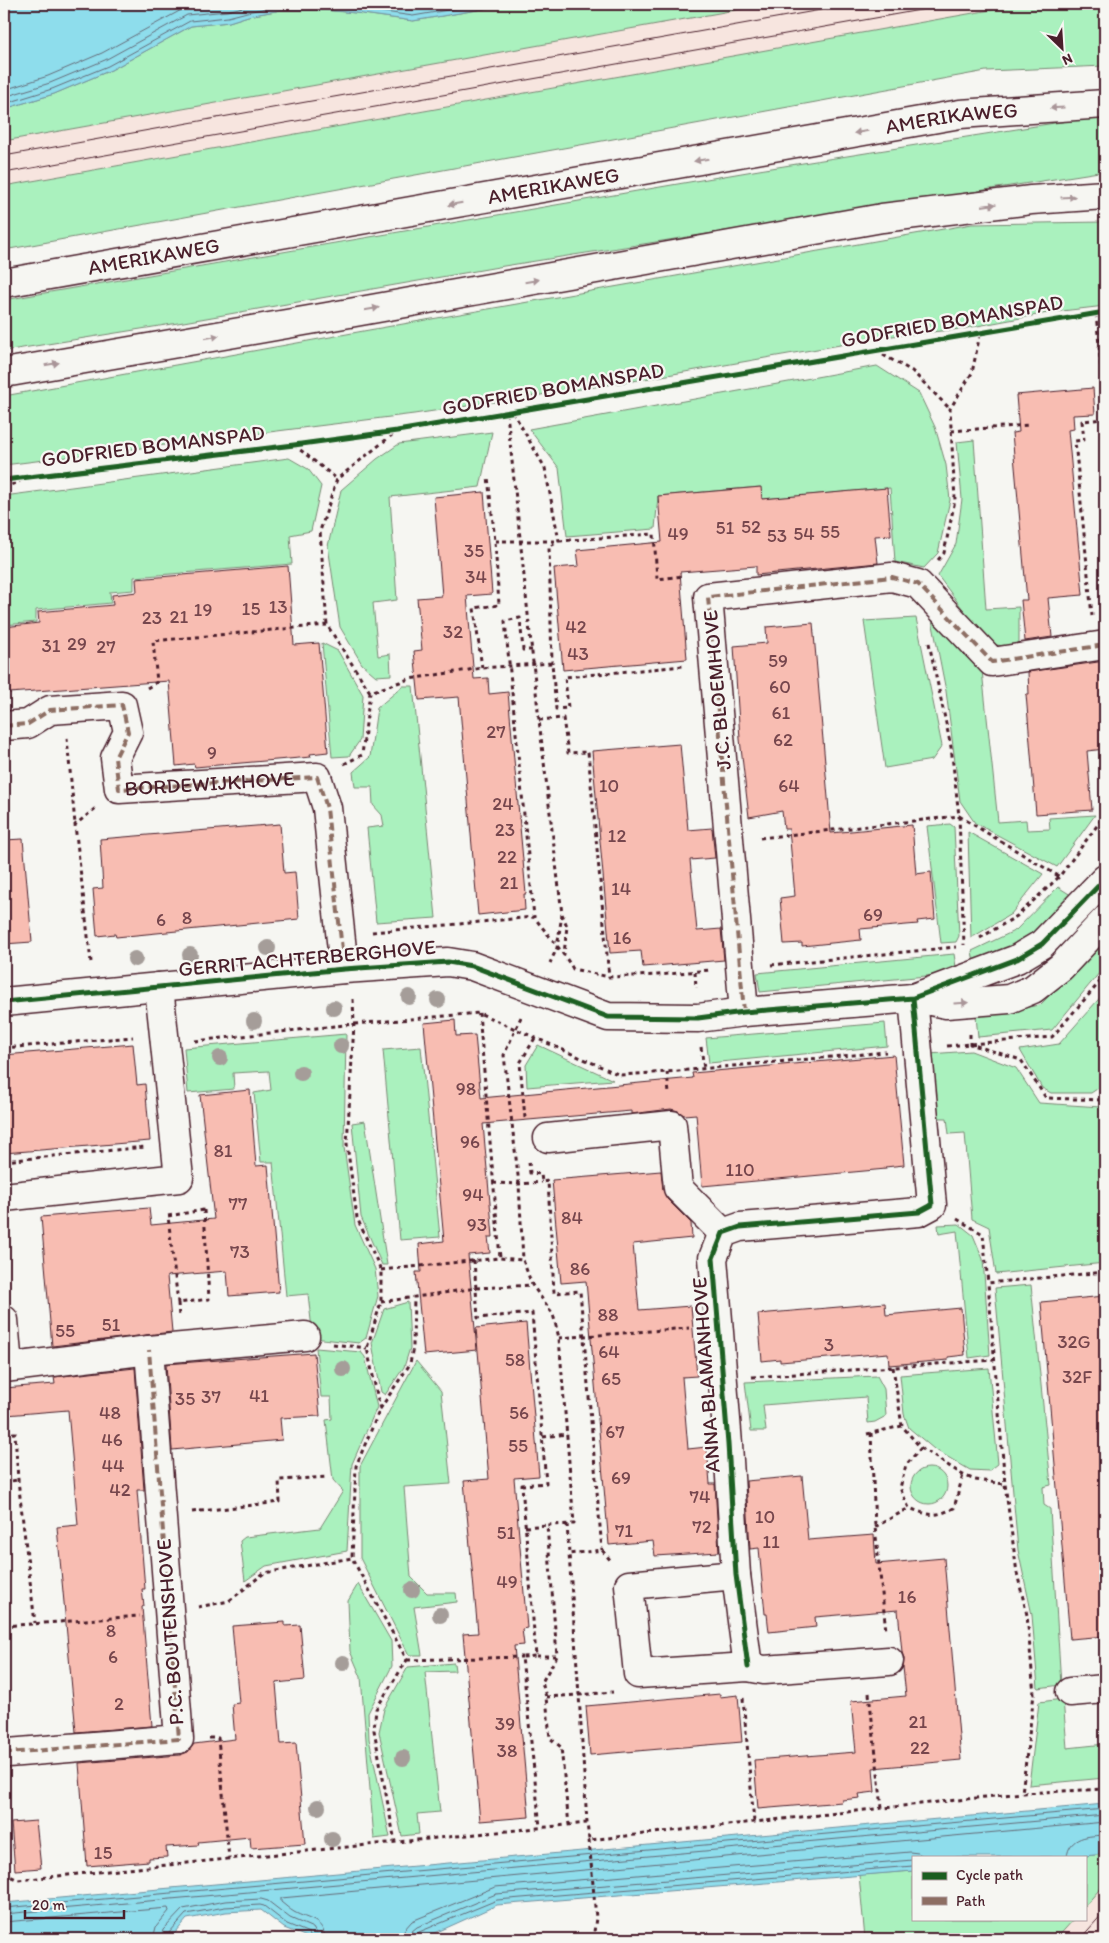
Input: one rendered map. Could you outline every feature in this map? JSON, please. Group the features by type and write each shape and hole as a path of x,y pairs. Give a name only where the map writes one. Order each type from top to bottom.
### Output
{"street":[{"name":"AMERIKAWEG","path":"4,283 960,114 1105,104"},
{"path":"4,373 882,218 1031,200 1105,195"},
{"name":"J.C. BLOEMHOVE","path":"744,1012 708,597 892,577 918,584 992,662 1100,645"},
{"path":"4,726 28,724 50,710 122,705"},
{"name":"BORDEWIJKHOVE","path":"122,705 128,732 115,758 119,789 317,776 328,808 341,935 348,969"},
{"name":"GERRIT ACHTERBERGHOVE","path":"913,998 1017,959 1042,944 1105,879"},
{"name":"GERRIT ACHTERBERGHOVE","path":"4,1002 348,969 448,962 472,966 608,1017 698,1018 744,1012 913,998 946,1004 1009,999 1033,989 1061,967 1105,920"},
{"path":"4,1197 179,1178 159,987"},
{"path":"534,1140 672,1125 678,1188 723,1233 740,1227 919,1212 932,1205 913,998"},
{"name":"ANNA BLAMANHOVE","path":"723,1233 713,1258 744,1667"},
{"path":"4,1320 6,1368 149,1350 305,1336"},
{"name":"P.C. BOUTENSHOVE","path":"4,1752 178,1739 149,1350"},
{"path":"736,1575 629,1585 638,1674 744,1667 764,1670 877,1662"},
{"path":"1070,1692 1105,1689"}],"path":[{"path":"1096,314 1105,407"},
{"path":"876,351 912,371 950,409"},
{"path":"510,412 545,468 559,540"},
{"path":"510,412 520,541 562,914 557,948 536,991"},
{"path":"1100,645 1075,441 1084,440 1082,421 1105,419"},
{"path":"951,431 1029,425"},
{"path":"388,432 406,430"},
{"path":"317,776 362,756 370,692 327,624 320,531 337,479 397,431"},
{"path":"294,445 337,479"},
{"path":"4,488 31,476"},
{"path":"482,668 474,608 499,605 488,477"},
{"path":"495,541 559,540 654,534 657,579 690,576 708,597"},
{"path":"559,540 549,547 552,663 556,709 568,708 565,676 715,662"},
{"path":"532,650 523,650 520,618 505,621 534,917 557,948"},
{"path":"122,705 157,682 153,641 327,624"},
{"path":"370,692 409,679 482,668 552,663"},
{"path":"75,709 66,728 75,825 95,993"},
{"path":"539,720 564,718 568,753 588,752 609,977"},
{"path":"75,825 119,789"},
{"path":"730,841 959,816"},
{"path":"964,947 1017,916 1059,876 1105,816"},
{"path":"562,914 567,926 564,954"},
{"path":"341,935 534,917"},
{"path":"348,969 354,1024 347,1144 357,1218 381,1270 381,1302 367,1348 380,1409"},
{"path":"479,1013 500,1258"},
{"path":"4,1048 164,1040 479,1013 620,1075 919,1049"},
{"path":"515,1028 504,1055 519,1184 523,1260 532,1285 553,1314 559,1338 574,1524 525,1527"},
{"path":"535,1038 520,1063 534,1140 530,1173 541,1174 542,1182"},
{"path":"1105,1084 1103,1100 1105,1101"},
{"path":"4,1161 176,1144"},
{"path":"493,1183 519,1184 548,1181 554,1293 580,1291 582,1336 602,1550 629,1585"},
{"path":"932,1205 983,1234 1005,1484 1017,1573 1027,1615 1034,1694 1022,1794"},
{"path":"204,1210 209,1299 178,1303 168,1216 192,1211 204,1210"},
{"path":"381,1270 500,1258 523,1260"},
{"path":"474,1260 478,1318 532,1313 546,1483 522,1485 536,1656"},
{"path":"988,1284 1105,1272"},
{"path":"381,1302 477,1288 532,1285"},
{"path":"407,1660 352,1558 356,1466 380,1409 410,1364 413,1347 414,1296"},
{"path":"559,1338 719,1326"},
{"path":"722,1379 994,1360"},
{"path":"893,1367 902,1426 921,1448 963,1475 975,1480 1005,1484"},
{"path":"867,1434 902,1426"},
{"path":"871,1432 882,1809"},
{"path":"4,1434 15,1433 18,1480 35,1623"},
{"path":"542,1437 567,1434"},
{"path":"909,1508 900,1488 906,1465 921,1448"},
{"path":"875,1526 909,1508 939,1515 954,1508 963,1475"},
{"path":"162,1515 280,1502 278,1480 328,1477"},
{"path":"4,1482 18,1480"},
{"path":"567,1524 587,1823 596,1918 593,1939"},
{"path":"547,1525 557,1656 542,1682 546,1698 550,1738 561,1747 569,1825"},
{"path":"569,1554 602,1550"},
{"path":"4,1626 169,1614 229,1601 264,1574 352,1558"},
{"path":"407,1660 557,1656"},
{"path":"522,1657 540,1827"},
{"path":"394,1842 374,1730 375,1716 376,1710 407,1660"},
{"path":"744,1667 754,1822"},
{"path":"546,1698 627,1690 638,1674"},
{"path":"178,1739 218,1738 229,1859"},
{"path":"589,1840 1022,1794 1105,1790"},
{"path":"4,1873 18,1880 587,1823"},
{"path":"4,1836 8,1876"}],"shaded area":[{"path":"769,4 1024,4 4,186 4,141"},
{"path":"1105,1883 1105,1939 1056,1939 1073,1920 1086,1920 1086,1905"}],"green space":[{"path":"512,4 769,4 4,141 4,109 54,94 111,70 191,26 229,22 248,16 281,10 324,10 413,21"},
{"path":"1024,4 1105,4 1105,66 986,71 4,250 4,186"},
{"path":"1105,115 1105,171 504,266 172,324 4,351 4,300 759,170"},
{"path":"1105,222 1105,306 1053,312 961,329 892,336 627,382 414,414 4,465 4,396 972,224"},
{"path":"877,366 919,393 935,427 946,465 950,500 938,553 924,568 895,562 890,488 762,499 760,487 658,496 655,529 567,536 559,468 529,429"},
{"path":"492,432 480,487 390,497 397,600 373,603 378,656 390,654 391,675 376,676 362,664 340,627 328,546 341,490 377,459 399,444"},
{"path":"974,440 986,609 1019,607 1019,648 989,644 938,576 956,544 962,499 957,442"},
{"path":"289,458 308,469 321,486 311,531 290,535 292,564 134,577 134,590 110,592 111,603 36,610 36,622 4,625 4,496"},
{"path":"916,618 942,746 932,760 885,768 864,621"},
{"path":"932,620 981,661 998,822 1026,820 1027,830 1050,829 1049,818 1095,815 1057,867 975,823 960,801 946,691"},
{"path":"322,643 338,651 363,695 360,740 349,756 332,757"},
{"path":"403,686 413,686 436,918 376,922 367,828 384,826 382,815 373,805 372,787 355,787 353,772 370,757 377,708"},
{"path":"950,824 954,827 959,936 956,942 941,943 927,826"},
{"path":"968,832 1043,874 1011,914 971,938"},
{"path":"1058,887 1074,897 1027,946 975,969 972,951 1016,930"},
{"path":"1105,940 1105,966 1052,1030 978,1037 976,1016 1040,1005"},
{"path":"954,954 957,973 760,992 757,973"},
{"path":"1105,992 1105,1045 1100,1087 1091,1093 1051,1093 1042,1088 1020,1050 1059,1044"},
{"path":"885,1023 887,1046 709,1063 706,1038"},
{"path":"346,1034 344,1147 355,1225 375,1269 378,1296 366,1338 359,1343 313,1338 308,1294 286,1296 273,1162 261,1162 254,1093 271,1090 269,1071 233,1073 234,1089 188,1093 184,1048"},
{"path":"538,1045 613,1080 527,1087 526,1065"},
{"path":"421,1047 440,1237 400,1240 383,1050"},
{"path":"971,1051 1016,1068 1039,1103 1101,1107 1105,1110 1105,1263 996,1274 989,1227 972,1219 965,1133 949,1134 947,1118 934,1118 929,1054"},
{"path":"365,1121 387,1265 382,1265 361,1217 352,1123"},
{"path":"959,1224 973,1235 983,1259 990,1355 969,1358 957,1231 939,1234 938,1225"},
{"path":"1031,1285 1051,1485 1043,1487 1044,1505 1050,1509 1061,1685 1038,1688 1032,1615 1018,1550 995,1288"},
{"path":"408,1302 410,1348 404,1367 385,1395 381,1392 372,1343 384,1309"},
{"path":"316,1348 361,1352 365,1357 377,1407 352,1464 347,1551 266,1566 245,1581 240,1541 245,1537 320,1528 343,1491 333,1480 326,1420 332,1419 331,1397 321,1397"},
{"path":"416,1361 441,1391 451,1484 404,1487 411,1577 427,1593 456,1593 457,1602 414,1607 422,1655 409,1655 360,1558 360,1466"},
{"path":"989,1368 998,1464 989,1471 970,1470 934,1449 909,1428 904,1414 900,1375"},
{"path":"877,1376 884,1389 886,1416 875,1422 868,1423 866,1397 763,1405 766,1431 751,1431 745,1382"},
{"path":"929,1468 936,1469 942,1473 946,1479 946,1493 942,1499 936,1503 929,1504 922,1503 916,1499 912,1493 911,1486 912,1479 916,1473 922,1469"},
{"path":"358,1584 391,1641 392,1666 368,1713 369,1739 390,1837 374,1839 361,1677 350,1651 348,1601"},
{"path":"454,1663 455,1671 425,1672 440,1812 417,1814 419,1834 402,1836 379,1732 384,1709 408,1667"},
{"path":"1063,1699 1067,1748 1105,1744 1105,1778 1029,1785 1039,1702"},
{"path":"1105,1854 1105,1883 1086,1905 1086,1856 1084,1856"},
{"path":"912,1871 912,1920 1073,1920 1056,1939 865,1939 859,1875"}],"water":[{"path":"7,4 512,4 413,21 324,10 281,10 248,16 229,22 191,26 111,70 54,94 4,109 4,6"},
{"path":"1105,1804 1105,1854 1084,1856 912,1856 912,1871 497,1905 435,1933 414,1939 312,1939 284,1928 261,1910 226,1912 187,1919 170,1939 4,1939 4,1903"}],"building":[{"path":"1093,388 1095,414 1073,415 1074,429 1068,430 1083,595 1048,598 1052,637 1025,641 1021,600 1027,600 1012,433 1019,432 1016,395"},
{"path":"761,487 762,499 887,488 891,535 875,536 878,563 756,575 756,566 680,572 687,659 563,670 554,568 579,566 577,550 662,542 658,496"},
{"path":"484,492 492,594 467,596 474,679 488,678 489,694 508,692 526,894 524,894 525,910 478,915 459,697 419,700 414,651 422,650 417,598 442,596 434,497"},
{"path":"288,566 294,645 319,643 328,752 310,754 311,757 195,767 194,764 176,766 169,681 9,693 7,673 4,674 4,627 39,623 38,612 113,605 112,595 137,592 136,579"},
{"path":"813,623 831,833 912,825 916,874 931,872 935,919 917,921 918,924 860,929 861,940 802,946 802,943 784,944 780,898 795,896 789,829 784,829 782,811 749,817 740,739 734,646 767,643 766,627"},
{"path":"1105,661 1105,749 1087,751 1092,810 1036,814 1026,694 1029,694 1028,672"},
{"path":"680,744 688,830 712,828 715,858 690,860 697,931 721,929 724,960 643,967 641,951 610,953 592,751"},
{"path":"280,824 284,873 295,872 299,919 116,937 115,934 97,936 93,889 103,888 100,839"},
{"path":"23,839 32,942 4,944 4,840"},
{"path":"455,1020 456,1036 475,1035 481,1098 693,1078 692,1073 894,1055 904,1165 885,1167 886,1169 702,1186 696,1114 684,1115 671,1109 631,1114 631,1111 483,1124 493,1237 488,1237 490,1253 468,1255 477,1350 424,1355 416,1272 421,1272 419,1244 444,1241 424,1023"},
{"path":"133,1044 137,1085 145,1084 150,1141 4,1153 4,1055"},
{"path":"250,1090 256,1166 268,1165 279,1292 229,1296 227,1271 167,1276 172,1332 52,1346 41,1217 149,1208 151,1225 214,1219 200,1095"},
{"path":"661,1171 663,1190 667,1199 691,1223 692,1238 633,1244 639,1310 691,1306 697,1376 682,1377 688,1449 707,1447 710,1484 715,1484 719,1552 655,1556 653,1541 609,1545 586,1281 561,1283 552,1180"},
{"path":"1105,1296 1105,1636 1070,1639 1041,1302"},
{"path":"885,1303 886,1315 961,1308 965,1355 948,1357 948,1360 889,1365 888,1353 780,1362 780,1359 762,1361 758,1314"},
{"path":"526,1323 539,1476 514,1478 527,1628 522,1629 524,1645 514,1646 529,1817 480,1821 463,1634 478,1633 464,1481 489,1479 476,1328"},
{"path":"314,1353 320,1416 280,1418 282,1440 172,1450 166,1364"},
{"path":"135,1368 144,1490 137,1490 145,1589 142,1589 144,1606 142,1607 152,1726 76,1732 57,1527 78,1525 68,1410 6,1415 4,1388 55,1384 54,1377"},
{"path":"802,1476 808,1540 874,1535 876,1564 944,1558 961,1760 873,1768 875,1792 859,1794 860,1798 842,1800 842,1802 758,1809 754,1760 856,1752 851,1701 906,1696 898,1610 815,1617 816,1627 769,1632 767,1614 765,1614 759,1548 750,1549 746,1481"},
{"path":"285,1622 285,1626 300,1625 305,1680 276,1683 281,1744 296,1743 305,1844 251,1848 250,1837 198,1842 199,1845 166,1847 167,1857 149,1858 149,1861 87,1866 79,1763 180,1755 188,1752 194,1744 235,1739 232,1704 239,1703 232,1626"},
{"path":"720,1694 720,1697 738,1695 742,1742 590,1755 586,1706"},
{"path":"36,1821 41,1868 15,1870 11,1823"}],"tram line":[{"path":"4,156 854,4"},
{"path":"4,173 954,4"},
{"path":"1080,1939 1105,1911"}],"marked path":[{"path":"744,1012 708,597 892,577 918,584 992,662 1105,645"},
{"path":"4,726 28,724 50,710 122,705 128,732 115,758 119,789 317,777 327,808 344,969"},
{"path":"4,1752 179,1739 149,1350"}],"cycle path":[{"name":"GODFRIED BOMANSPAD","path":"4,480 397,431 1105,312"},
{"path":"4,1002 344,969 448,962 472,966 608,1017 698,1018 744,1012 913,998 1017,959 1042,944 1105,879"},
{"path":"748,1667 736,1575 728,1444 713,1258 723,1233 740,1227 919,1212 932,1205 913,998"}]}
